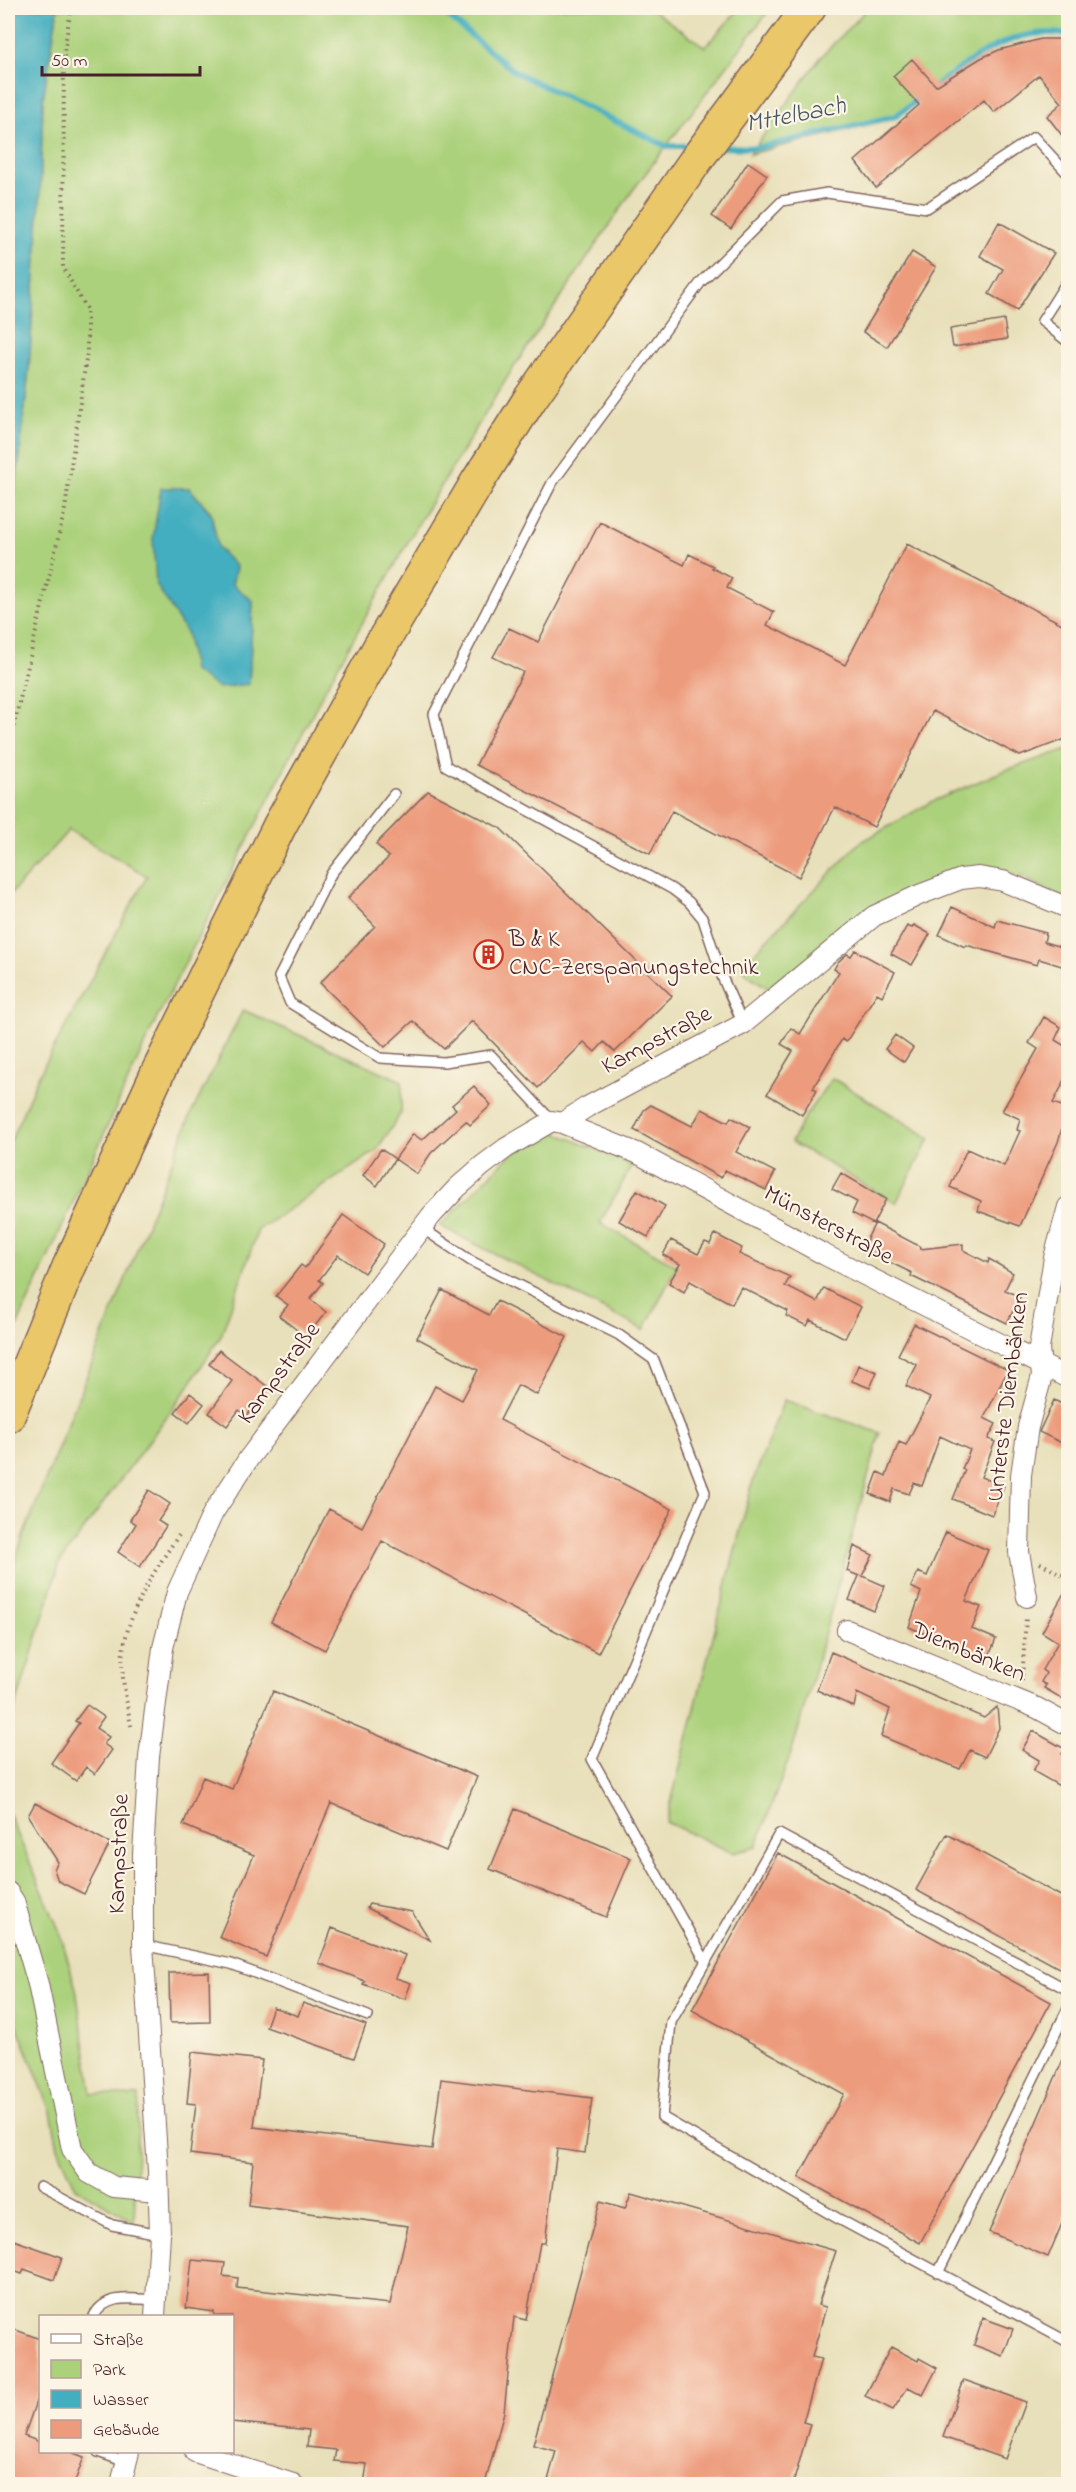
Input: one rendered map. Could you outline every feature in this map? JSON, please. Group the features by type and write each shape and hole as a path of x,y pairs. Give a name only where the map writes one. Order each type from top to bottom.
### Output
{"highway":[{"path":"8,1416 69,1267 158,1072 280,825 378,650 483,472 530,399 696,160 807,13"}],"street":[{"name":"Kampstraße","path":"156,2308 160,2234 143,1945 143,1854 149,1757 163,1648 177,1592 213,1513 249,1458 422,1228 457,1188 506,1148 743,1024 874,916 962,879 979,877 1003,881 1068,908"},
{"name":"Münsterstraße","path":"557,1122 637,1153 825,1255 1068,1378"},
{"name":"Unterste Diembänken","path":"1027,1597 1019,1552 1021,1475 1028,1427 1042,1376 1039,1348 1054,1257 1068,1207"},
{"name":"Diembänken","path":"847,1630 1020,1703 1037,1708 1068,1725"},
{"path":"8,1892 14,1901 38,1984 72,2149 89,2173 114,2187 158,2191"},
{"path":"201,2453 293,2484"},
{"path":"121,2484 128,2457"}],"lane":[{"path":"743,1024 723,979 703,919 689,902 672,889 446,766 434,714 552,483 701,282 782,201 828,193 927,208 1034,137 1068,174"},
{"path":"1068,280 1042,321 1068,342"},
{"path":"394,794 331,874 279,977 290,1003 380,1058 444,1062 491,1055 557,1122"},
{"path":"422,1228 471,1261 619,1335 654,1360 701,1481 705,1492 592,1759 706,1962"},
{"path":"1068,1990 779,1834 671,2022 662,2117 938,2273 1068,2343"},
{"path":"143,1945 231,1964 368,2016"},
{"path":"938,2273 1068,2008"},
{"path":"40,2187 112,2225 160,2234"},
{"path":"94,2315 99,2306 115,2299 156,2308"},
{"path":"108,2453 128,2457"}],"path":[{"path":"8,750 65,509 87,353 87,310 63,267 63,51 71,8"},
{"path":"1061,1574 1068,1578"},
{"path":"1020,1703 1027,1597"}],"green space":[{"path":"58,8 650,8 705,47 740,8 771,8 633,190 510,373 421,519 324,691 152,1028 8,1346 8,1147 37,1079 147,876 69,830 8,897 8,518 19,463 29,368 40,198 43,99","holes":["189,488 211,512 218,548 236,567 232,584 253,601 249,684 193,671 187,634"]},
{"path":"868,8 1068,8 1068,36 1056,34 1023,37 979,55 896,118 750,154 820,58"},
{"path":"1068,749 1068,900 1023,877 993,871 957,873 774,992 748,975 741,967 858,844 931,802 1003,771"},
{"path":"243,1010 402,1081 401,1113 376,1151 258,1230 221,1336 184,1393 60,1562 8,1731 8,1582 24,1534 191,1114"},
{"path":"832,1078 930,1138 896,1203 791,1142 806,1115"},
{"path":"550,1132 555,1132 632,1165 600,1223 677,1266 644,1330 440,1226 510,1155"},
{"path":"784,1400 880,1433 793,1748 756,1847 733,1853 666,1822 752,1484"},
{"path":"8,1812 60,1932 76,1989 92,2094 139,2096 134,2222 76,2188 58,2148 51,2111 16,2023 8,1996"}],"water":[{"path":"8,8 58,8 43,99 40,198 29,368 19,463 8,518"},
{"path":"161,488 189,488 211,513 218,548 236,567 232,584 253,601 249,684 218,688 193,671 187,634 156,584 153,538"}],"building":[{"path":"1041,39 1068,41 1068,143 1047,116 1062,103 1039,75 994,112 984,100 876,188 855,161 919,105 893,76 912,59 936,86 981,58 999,50"},
{"path":"748,162 767,175 731,229 712,216"},
{"path":"999,222 1054,253 1017,311 989,294 1003,269 980,256"},
{"path":"912,252 936,267 887,347 863,332"},
{"path":"1004,320 1007,339 953,347 950,329"},
{"path":"600,522 684,565 689,554 713,566 712,568 732,578 727,588 774,612 767,625 845,665 907,544 1068,627 1068,738 1020,756 933,711 874,827 835,807 799,877 672,811 650,854 476,765 523,672 493,657 509,628 538,642"},
{"name":"B & K CNC-Zerspanungstechnik","path":"428,791 500,828 672,996 615,1052 604,1042 595,1052 584,1042 538,1088 472,1021 444,1049 413,1021 385,1047 320,983 375,926 348,898 389,857 376,844"},
{"path":"952,907 995,927 997,920 1046,933 1044,942 1068,949 1068,968 1039,959 1037,965 966,945 965,947 939,935"},
{"path":"914,925 930,934 912,965 891,954 907,926 912,928"},
{"path":"855,950 895,972 882,996 877,993 846,1042 842,1039 813,1088 817,1090 802,1115 767,1094 793,1051 781,1044 791,1028 800,1034 839,972 834,969 838,962 847,954 851,956"},
{"path":"1044,1017 1061,1027 1055,1040 1068,1048 1068,1074 1053,1103 1068,1108 1058,1142 1020,1226 978,1211 981,1201 950,1187 967,1149 1004,1166 1020,1131 1017,1130 1020,1119 1002,1111 1038,1049 1029,1043"},
{"path":"895,1035 913,1048 904,1062 885,1049"},
{"path":"474,1086 491,1105 470,1125 466,1121 431,1153 417,1174 395,1159 413,1134 422,1140 456,1109 452,1105"},
{"path":"651,1105 692,1126 702,1109 728,1122 731,1117 750,1127 736,1152 775,1172 766,1190 725,1170 721,1178 634,1130 644,1110"},
{"path":"381,1149 395,1159 377,1186 363,1175"},
{"path":"841,1173 886,1199 873,1224 852,1213 857,1202 832,1189"},
{"path":"637,1190 665,1206 648,1237 619,1221"},
{"path":"343,1215 384,1244 364,1273 338,1255 319,1280 323,1283 310,1299 326,1312 306,1337 279,1316 288,1305 276,1296 301,1265 305,1268"},
{"path":"875,1223 921,1247 920,1249 963,1244 963,1250 988,1263 989,1259 1013,1273 1005,1290 1020,1297 1007,1323 862,1249"},
{"path":"715,1234 742,1248 739,1254 790,1277 785,1286 817,1302 824,1288 861,1307 845,1338 810,1320 807,1326 786,1316 788,1311 741,1287 732,1304 690,1281 684,1292 669,1283 680,1264 663,1255 671,1240 698,1254 705,1242 710,1244"},
{"path":"442,1290 489,1315 497,1301 567,1337 537,1395 518,1385 500,1420 672,1509 598,1653 382,1541 325,1650 271,1622 329,1509 362,1527 435,1386 462,1400 478,1370 417,1338"},
{"path":"914,1324 1008,1370 984,1418 996,1424 988,1439 995,1442 981,1477 1004,1486 992,1515 953,1499 965,1470 962,1469 970,1450 940,1436 922,1486 914,1483 909,1494 894,1489 890,1502 870,1494 878,1472 886,1476 899,1442 906,1445 930,1398 906,1386 917,1365 898,1355"},
{"path":"219,1350 268,1387 247,1416 239,1410 227,1426 209,1413 232,1381 209,1364"},
{"path":"858,1365 877,1372 870,1388 852,1381"},
{"path":"190,1393 204,1404 189,1423 175,1412"},
{"path":"1054,1400 1068,1407 1068,1446 1039,1432"},
{"path":"149,1490 170,1504 158,1521 166,1526 140,1567 118,1552 136,1524 130,1520"},
{"path":"946,1532 988,1550 966,1601 981,1607 972,1629 996,1639 987,1661 909,1627 921,1592 911,1587 918,1572 927,1576"},
{"path":"854,1546 873,1555 862,1576 885,1586 874,1611 849,1600 859,1576 847,1571"},
{"path":"1068,1586 1068,1702 1044,1688 1046,1685 1041,1682 1046,1673 1042,1670 1058,1642 1042,1632"},
{"path":"831,1652 984,1718 997,1707 999,1728 985,1757 970,1750 960,1769 881,1736 890,1709 857,1693 854,1707 817,1690"},
{"path":"273,1691 477,1777 446,1851 331,1803 266,1957 219,1937 254,1855 183,1825 203,1777 232,1789"},
{"path":"87,1705 104,1717 96,1728 109,1737 104,1744 112,1750 95,1774 86,1767 76,1781 51,1763 79,1723 75,1721"},
{"path":"1033,1731 1065,1749 1062,1754 1068,1757 1068,1779 1063,1788 1033,1771 1039,1760 1022,1750"},
{"path":"35,1803 110,1843 84,1894 58,1881 54,1869 58,1862 28,1816"},
{"path":"515,1809 631,1858 606,1917 490,1869"},
{"path":"947,1834 1068,1900 1068,1973 916,1890"},
{"path":"778,1853 1051,2002 920,2243 799,2177 844,2094 692,2010"},
{"path":"369,1904 412,1912 430,1940 367,1908"},
{"path":"332,1928 405,1955 396,1978 411,1983 405,1999 363,1984 365,1981 319,1963"},
{"path":"209,1972 210,2022 170,2023 169,1973"},
{"path":"303,2003 366,2025 354,2058 266,2027 273,2007 298,2016"},
{"path":"1068,2048 1068,2209 1048,2257 989,2232"},
{"path":"192,2052 262,2060 254,2127 432,2149 441,2079 592,2098 585,2153 557,2149 545,2243 540,2243 526,2320 514,2317 504,2412 485,2484 364,2484 367,2464 334,2461 336,2450 307,2447 309,2430 234,2422 234,2315 214,2315 214,2312 186,2308 192,2260 225,2263 223,2276 238,2278 237,2288 390,2304 408,2226 248,2205 253,2162 190,2154 196,2104 187,2103"},
{"path":"631,2192 836,2251 818,2305 826,2307 812,2357 821,2359 803,2422 810,2424 793,2484 547,2484 556,2451 533,2445 600,2201 625,2208"},
{"path":"8,2238 62,2257 54,2280 24,2269 22,2274 8,2269"},
{"path":"983,2318 1013,2329 1003,2356 974,2345"},
{"path":"8,2327 39,2339 39,2393 24,2436 39,2442 39,2453 73,2453 84,2457 74,2484 8,2484"},
{"path":"891,2347 937,2368 923,2395 908,2387 893,2410 865,2396"},
{"path":"964,2380 1026,2402 1005,2459 943,2437"}],"waterway":[{"name":"Mttelbach","path":"438,8 515,72 666,146 691,146"},
{"name":"Mttelbach","path":"929,91 977,57 1011,40 1048,33 1068,35"},
{"name":"Mttelbach","path":"720,147 757,148 896,116 921,97"}],"place":[{"name":"B & K CNC-Zerspanungstechnik","path":"488,954"}]}
